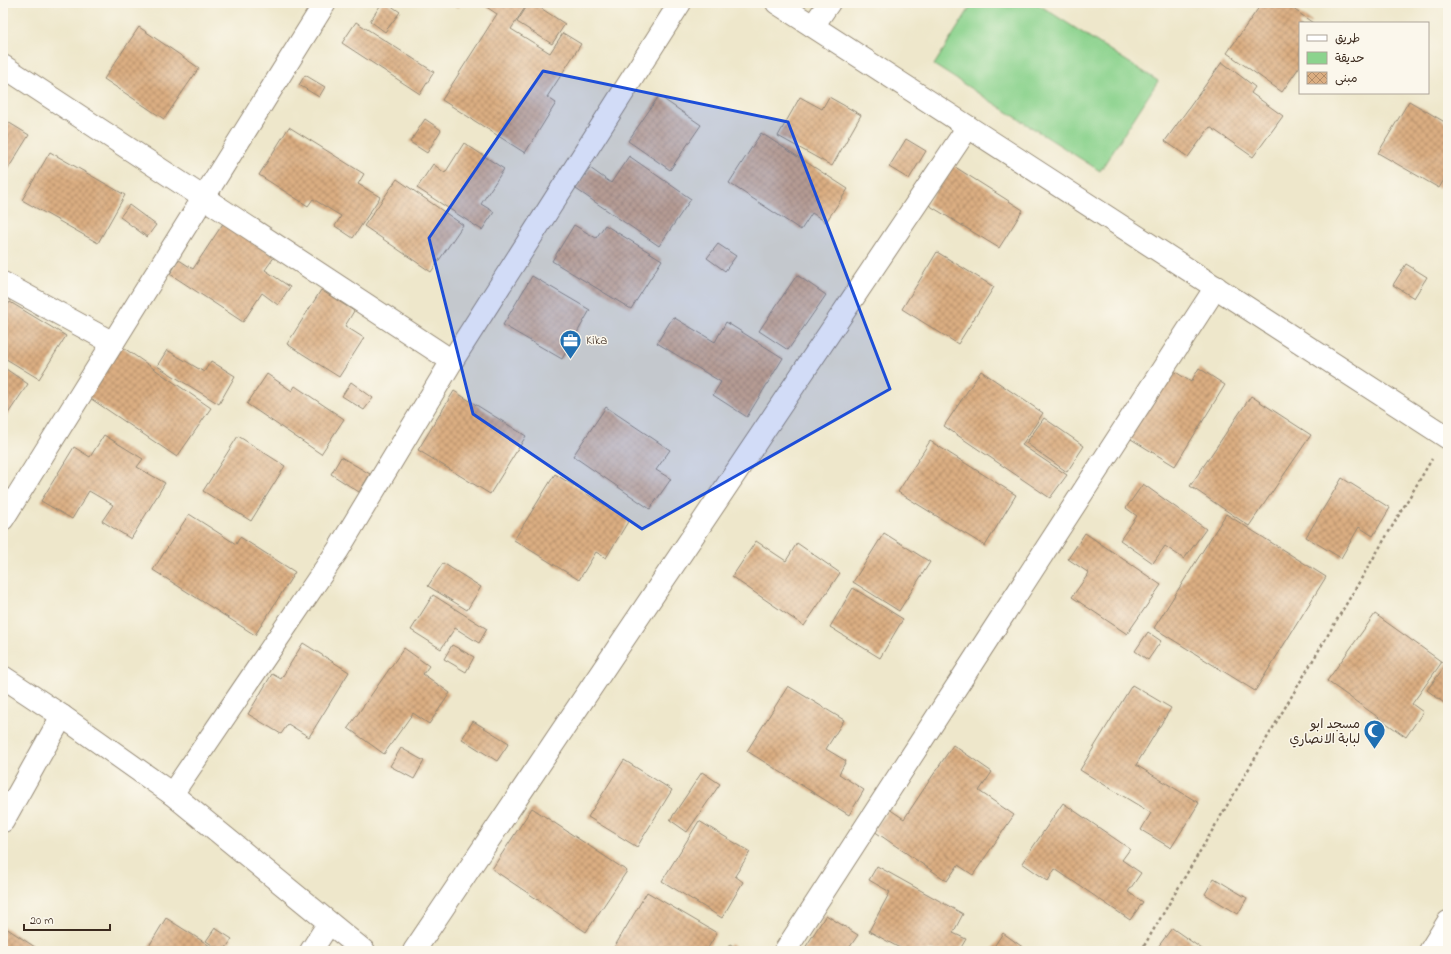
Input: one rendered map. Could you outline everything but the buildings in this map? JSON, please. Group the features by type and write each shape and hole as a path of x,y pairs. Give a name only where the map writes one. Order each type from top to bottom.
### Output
{"street":[{"path":"3,519 325,3"},
{"path":"172,794 338,550 452,361 680,3"},
{"path":"777,3 1447,437"},
{"path":"813,26 828,3"},
{"path":"3,66 452,361"},
{"path":"414,951 968,127"},
{"path":"3,283 113,343"},
{"path":"785,951 1216,287"},
{"path":"3,677 62,716 172,794 364,951"},
{"path":"3,821 62,716"},
{"path":"1430,951 1448,922"},
{"path":"311,951 330,923"}],"path":[{"path":"1141,951 1447,437"}],"highlighted area":[{"path":"543,71 788,122 890,389 642,529 473,414 429,238"}],"green space":[{"path":"973,3 1036,3 1158,81 1100,171 934,65"}],"place":[{"name":"Kika","path":"571,360"},
{"name":"مسجد ابو لبابة الانصاري","path":"1375,750"}]}
